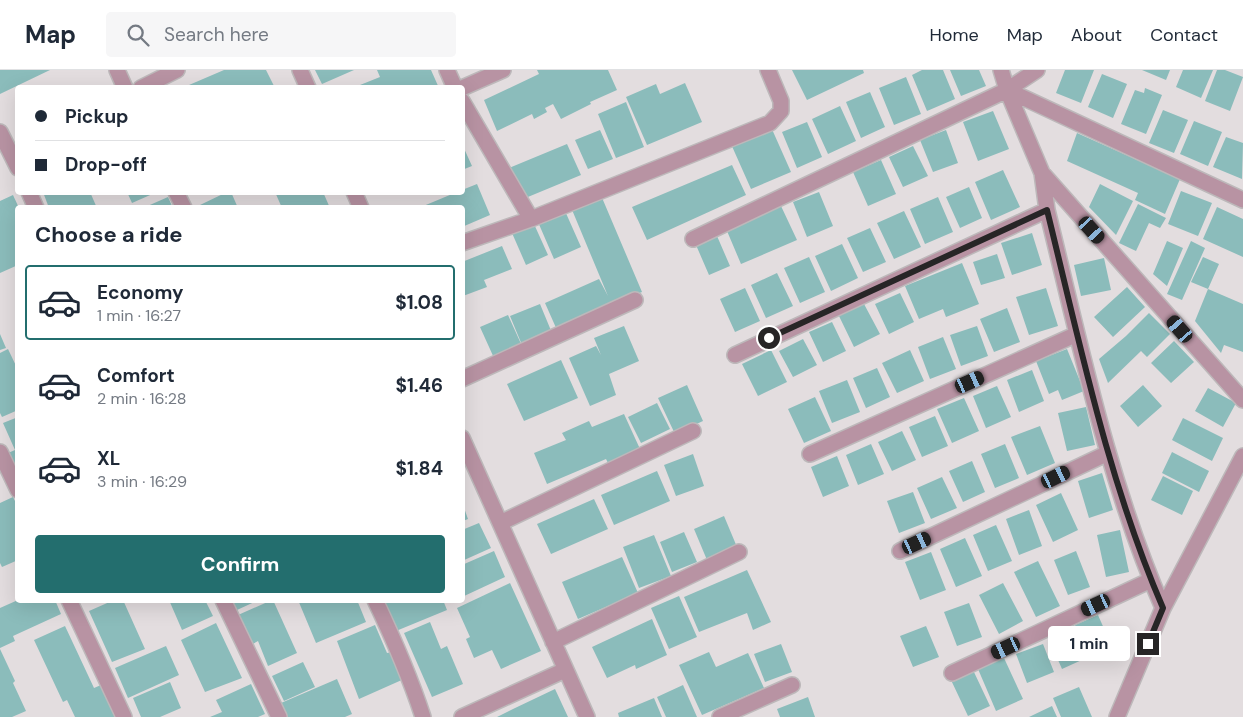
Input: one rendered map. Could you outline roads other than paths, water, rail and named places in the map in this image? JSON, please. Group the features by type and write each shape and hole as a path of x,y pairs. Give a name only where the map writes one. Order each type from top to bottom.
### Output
{"street":[{"path":"117,70 124,85"},
{"path":"147,85 177,70"},
{"path":"300,70 307,85"},
{"path":"447,70 454,85"},
{"path":"465,87 503,70"},
{"path":"465,242 531,219 770,122 781,111 781,101 768,70"},
{"path":"1000,70 1042,173 1047,210 1108,453 1150,580 1163,608"},
{"path":"693,239 1007,90 1037,70"},
{"path":"1007,90 1243,200"},
{"path":"465,106 531,219"},
{"path":"0,132 15,162"},
{"path":"1042,173 1243,400"},
{"path":"735,355 1047,210"},
{"path":"465,378 635,300"},
{"path":"810,454 1078,334"},
{"path":"500,523 692,431"},
{"path":"465,445 587,717"},
{"path":"0,452 15,484"},
{"path":"900,551 1108,453"},
{"path":"1117,717 1163,608 1243,456"},
{"path":"553,642 738,552"},
{"path":"952,673 1150,580"},
{"path":"71,603 124,717"},
{"path":"224,603 279,717"},
{"path":"376,603 412,683 423,717"},
{"path":"462,717 565,670"},
{"path":"720,717 792,684"}]}
